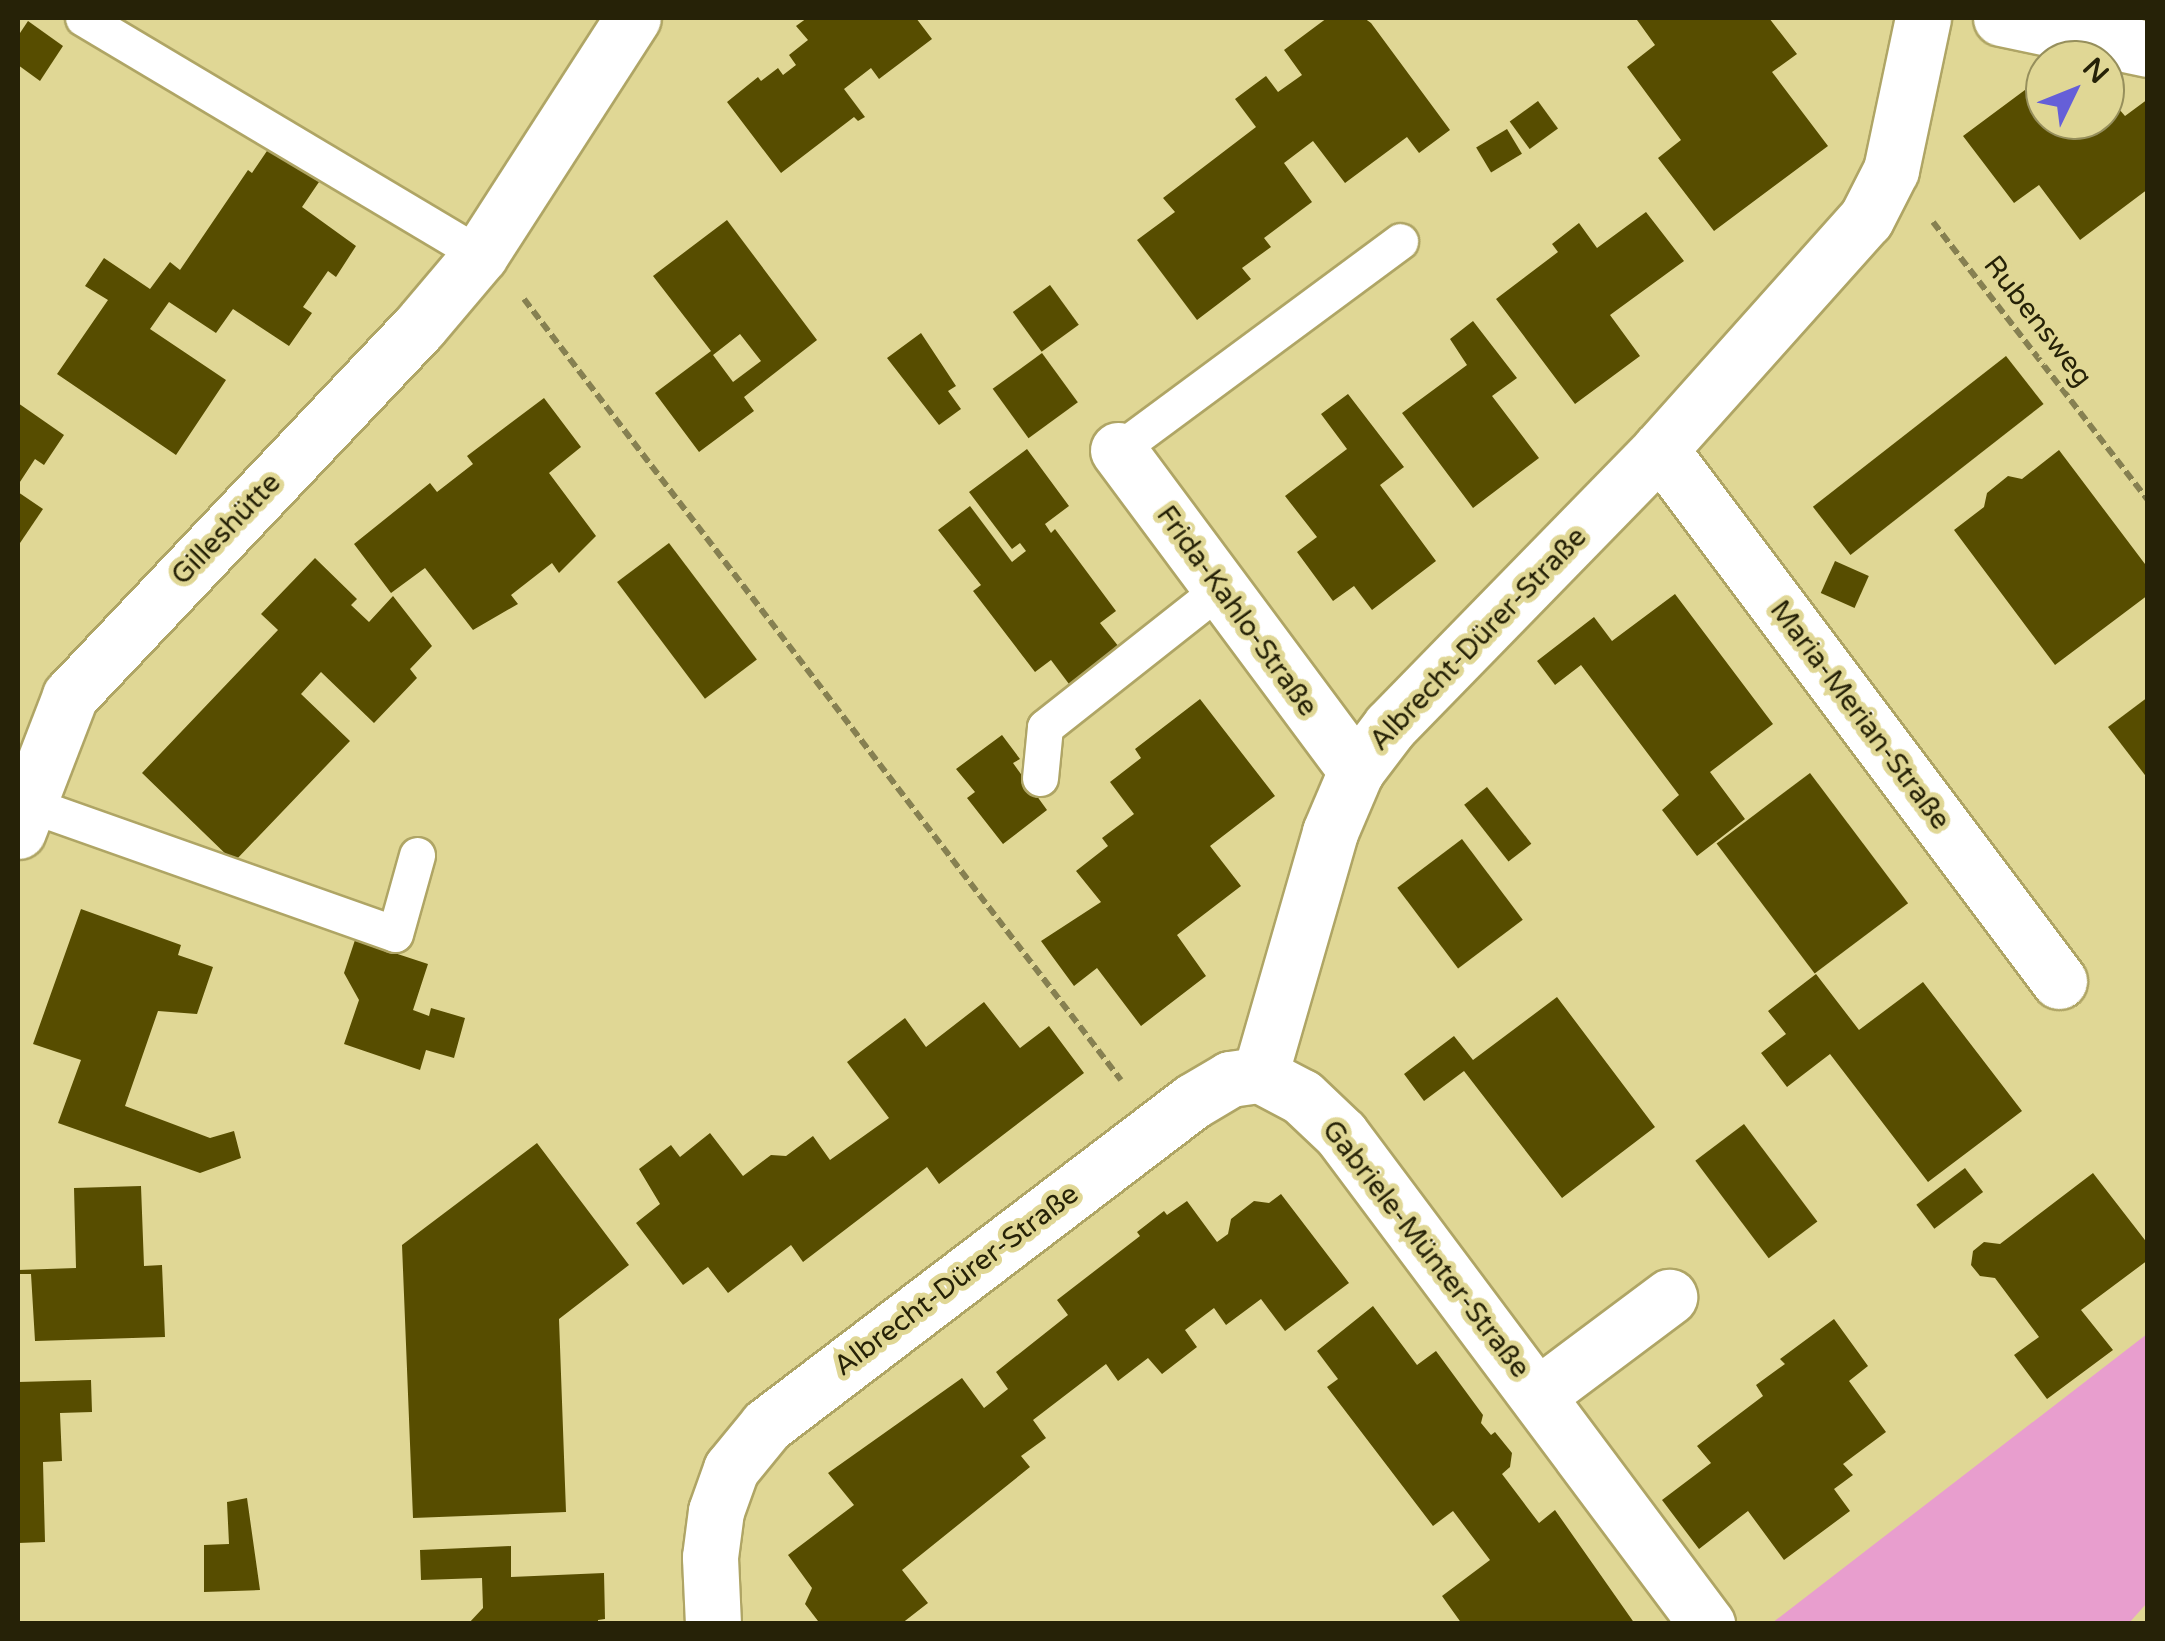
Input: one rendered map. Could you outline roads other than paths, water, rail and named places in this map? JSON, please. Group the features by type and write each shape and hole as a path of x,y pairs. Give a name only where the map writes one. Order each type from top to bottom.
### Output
{"street":[{"name":"Gilleshütte","path":"23,818 61,712 82,682 420,326 480,255 634,18"},
{"name":"Albrecht-Dürer-Straße","path":"713,1624 710,1557 716,1510 730,1469 754,1438 782,1411 1158,1128 1230,1079 1260,1075 1330,832 1356,771 1390,726 1660,449 1854,234 1891,170 1923,18"},
{"path":"2001,18 2148,49"},
{"name":"Maria-Merian-Straße","path":"1660,449 2059,981"},
{"name":"Frida-Kahlo-Straße","path":"1118,450 1356,771"},
{"name":"Gabriele-Münter-Straße","path":"1260,1075 1302,1097 1342,1134 1707,1624"},
{"name":"Gabriele-Münter-Straße","path":"1538,1395 1669,1297"}],"lane":[{"path":"83,18 480,255"},
{"path":"1118,450 1400,241"},
{"path":"1040,778 1045,728 1220,588"},
{"path":"23,818 395,934 417,855"}]}
